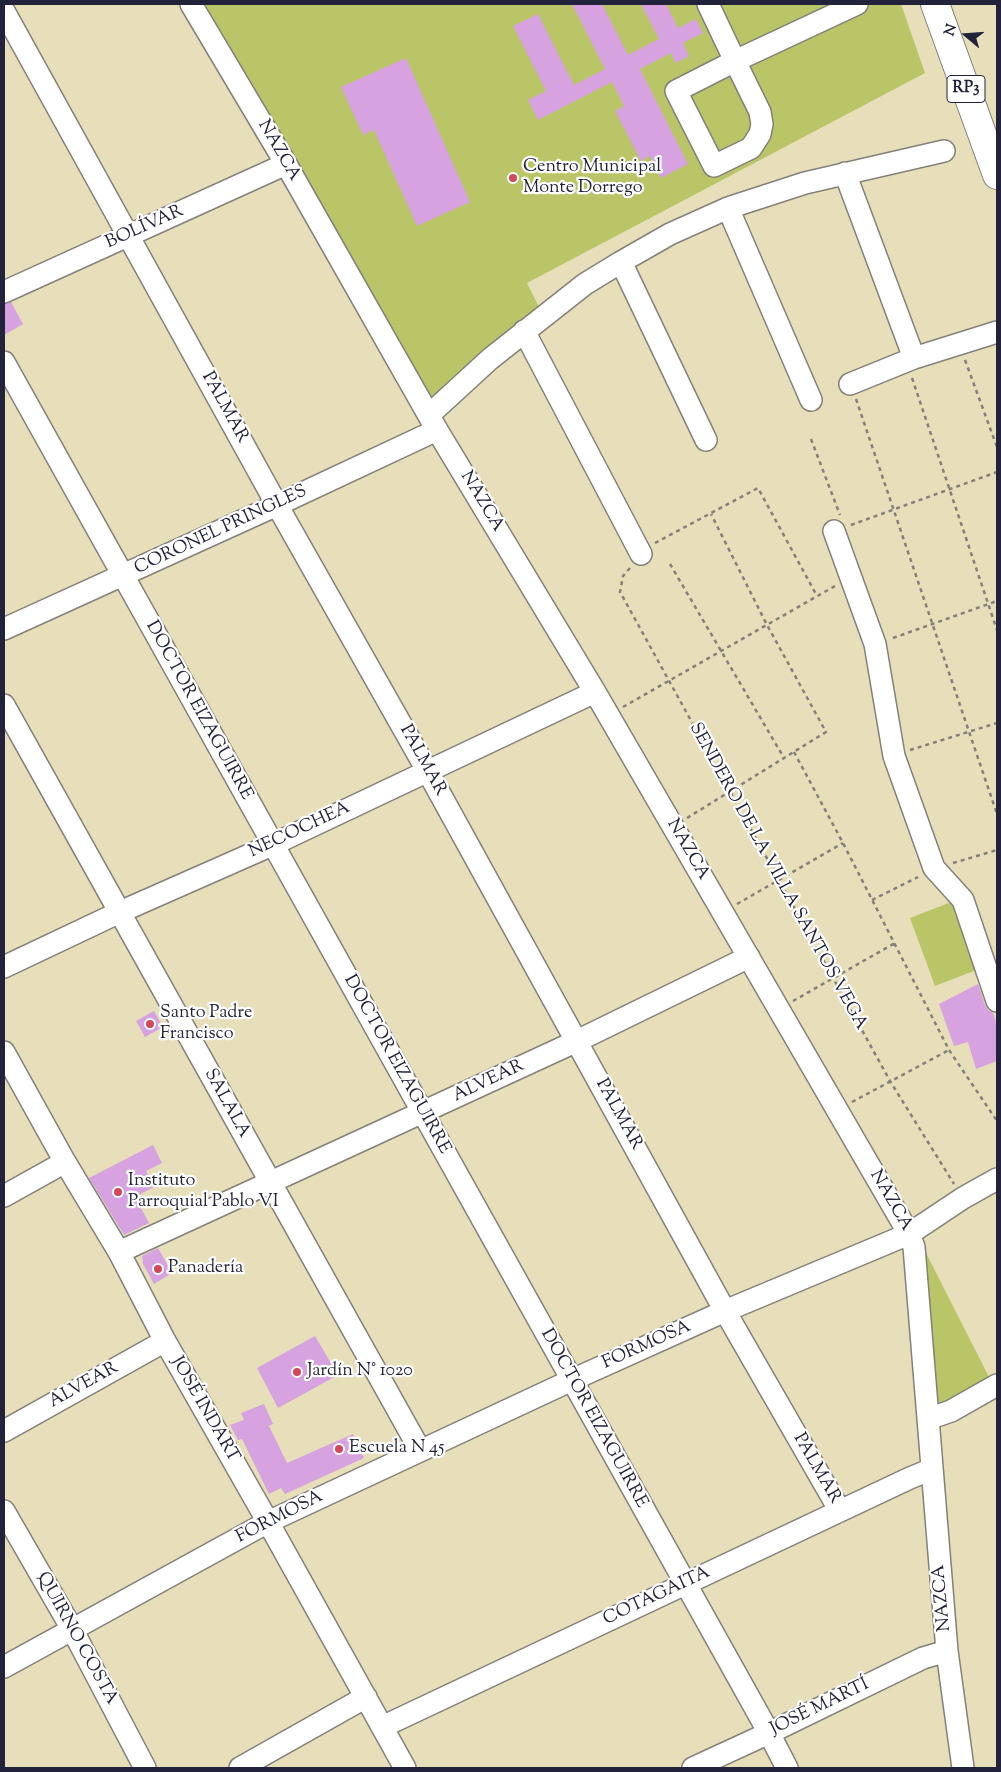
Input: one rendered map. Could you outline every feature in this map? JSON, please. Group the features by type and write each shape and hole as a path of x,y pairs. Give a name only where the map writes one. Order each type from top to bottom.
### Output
{"highway":[{"name":"RP3","path":"935,4 995,164"}],"street":[{"name":"NAZCA","path":"191,4 286,164 433,422 595,692 909,1234 914,1247 947,1651 962,1768"},
{"path":"708,4 735,62 760,112 762,124 760,134 751,148 714,166 676,91 735,62 857,4"},
{"name":"PALMAR","path":"4,11 277,505 428,772 725,1311 840,1511"},
{"name":"CORONEL PRINGLES","path":"4,629 277,505 433,422 490,359 524,331 585,284 670,234 728,208 805,183 944,151"},
{"name":"BOLÍVAR","path":"4,292 286,164"},
{"path":"845,174 910,360"},
{"path":"728,208 811,400"},
{"path":"621,262 706,440"},
{"path":"524,331 641,554"},
{"path":"850,384 910,360 997,332"},
{"name":"DOCTOR EIZAGUIRRE","path":"4,362 684,1584 769,1733 786,1768"},
{"path":"840,529 851,577 875,644 894,756 934,868 963,900 997,1001"},
{"name":"NECOCHEA","path":"4,967 120,912 272,845 595,692"},
{"name":"SALALA","path":"4,705 420,1450"},
{"name":"ALVEAR","path":"119,1252 577,1041 749,958"},
{"name":"JOSÉ INDART","path":"4,1052 65,1162 119,1252 165,1341 405,1768"},
{"path":"4,1196 65,1162"},
{"name":"FORMOSA","path":"4,1667 268,1522 420,1450 725,1311 909,1234 963,1198 997,1179"},
{"name":"ALVEAR","path":"4,1431 165,1341"},
{"path":"928,1419 951,1411 997,1385"},
{"name":"COTAGAITA","path":"382,1727 932,1469"},
{"name":"QUIRNO COSTA","path":"4,1511 72,1629 145,1768"},
{"name":"JOSÉ MARTÍ","path":"693,1768 923,1658 947,1651"},
{"path":"240,1768 366,1698"}],"path":[{"path":"960,345 997,447"},
{"path":"910,360 997,630"},
{"path":"850,384 997,814"},
{"path":"811,439 840,529 997,472"},
{"name":"SENDERO DE LA VILLA SANTOS VEGA","path":"818,596 758,488 655,543 641,554 623,576 620,592 890,1081 963,1198"},
{"path":"673,827 826,732 766,625 711,514"},
{"path":"670,564 784,758"},
{"path":"608,715 851,577"},
{"path":"875,644 997,601"},
{"path":"894,756 997,723"},
{"path":"794,752 949,1050 997,1121"},
{"path":"723,913 843,843"},
{"path":"779,1010 895,943"},
{"path":"837,1110 949,1050"}],"green space":[{"name":"Centro Municipal Monte Dorrego","path":"198,4 901,4 925,73 527,283 540,309 430,404"},
{"path":"954,901 979,969 935,986 910,918"},
{"path":"924,1249 991,1381 946,1404 939,1402 935,1396"}],"building":[{"path":"572,4 602,4 628,55 659,39 641,4 666,4 678,28 696,19 703,33 683,43 689,56 676,63 671,53 640,69 688,164 661,178 650,156 641,161 615,111 624,106 612,82 538,120 528,100 546,91 513,26 538,14 574,85 605,69"},
{"path":"406,58 470,202 417,226 374,130 363,135 341,87"},
{"path":"11,302 23,324 4,335 4,304"},
{"path":"978,984 985,1005 993,1013 997,1025 997,1061 976,1069 968,1042 954,1046 939,1004"},
{"name":"Santo Padre Francisco","path":"154,1011 163,1027 145,1037 136,1021"},
{"name":"Instituto Parroquial Pablo VI","path":"153,1145 162,1163 146,1171 154,1187 135,1197 149,1223 124,1235 89,1178"},
{"name":"Panadería","path":"158,1248 172,1273 154,1284 143,1264 142,1256"},
{"name":"Jardín N° 1020","path":"315,1336 338,1375 278,1408 257,1368"},
{"name":"Escuela N 45","path":"264,1404 273,1424 269,1426 287,1463 353,1434 364,1458 285,1494 281,1488 269,1494 242,1439 238,1440 230,1425 244,1420 241,1413"}],"place":[{"name":"Centro Municipal Monte Dorrego","path":"513,178"},
{"name":"Santo Padre Francisco","path":"150,1024"},
{"name":"Instituto Parroquial Pablo VI","path":"118,1192"},
{"name":"Panadería","path":"158,1269"},
{"name":"Jardín N° 1020","path":"297,1372"},
{"name":"Escuela N 45","path":"339,1449"}]}
